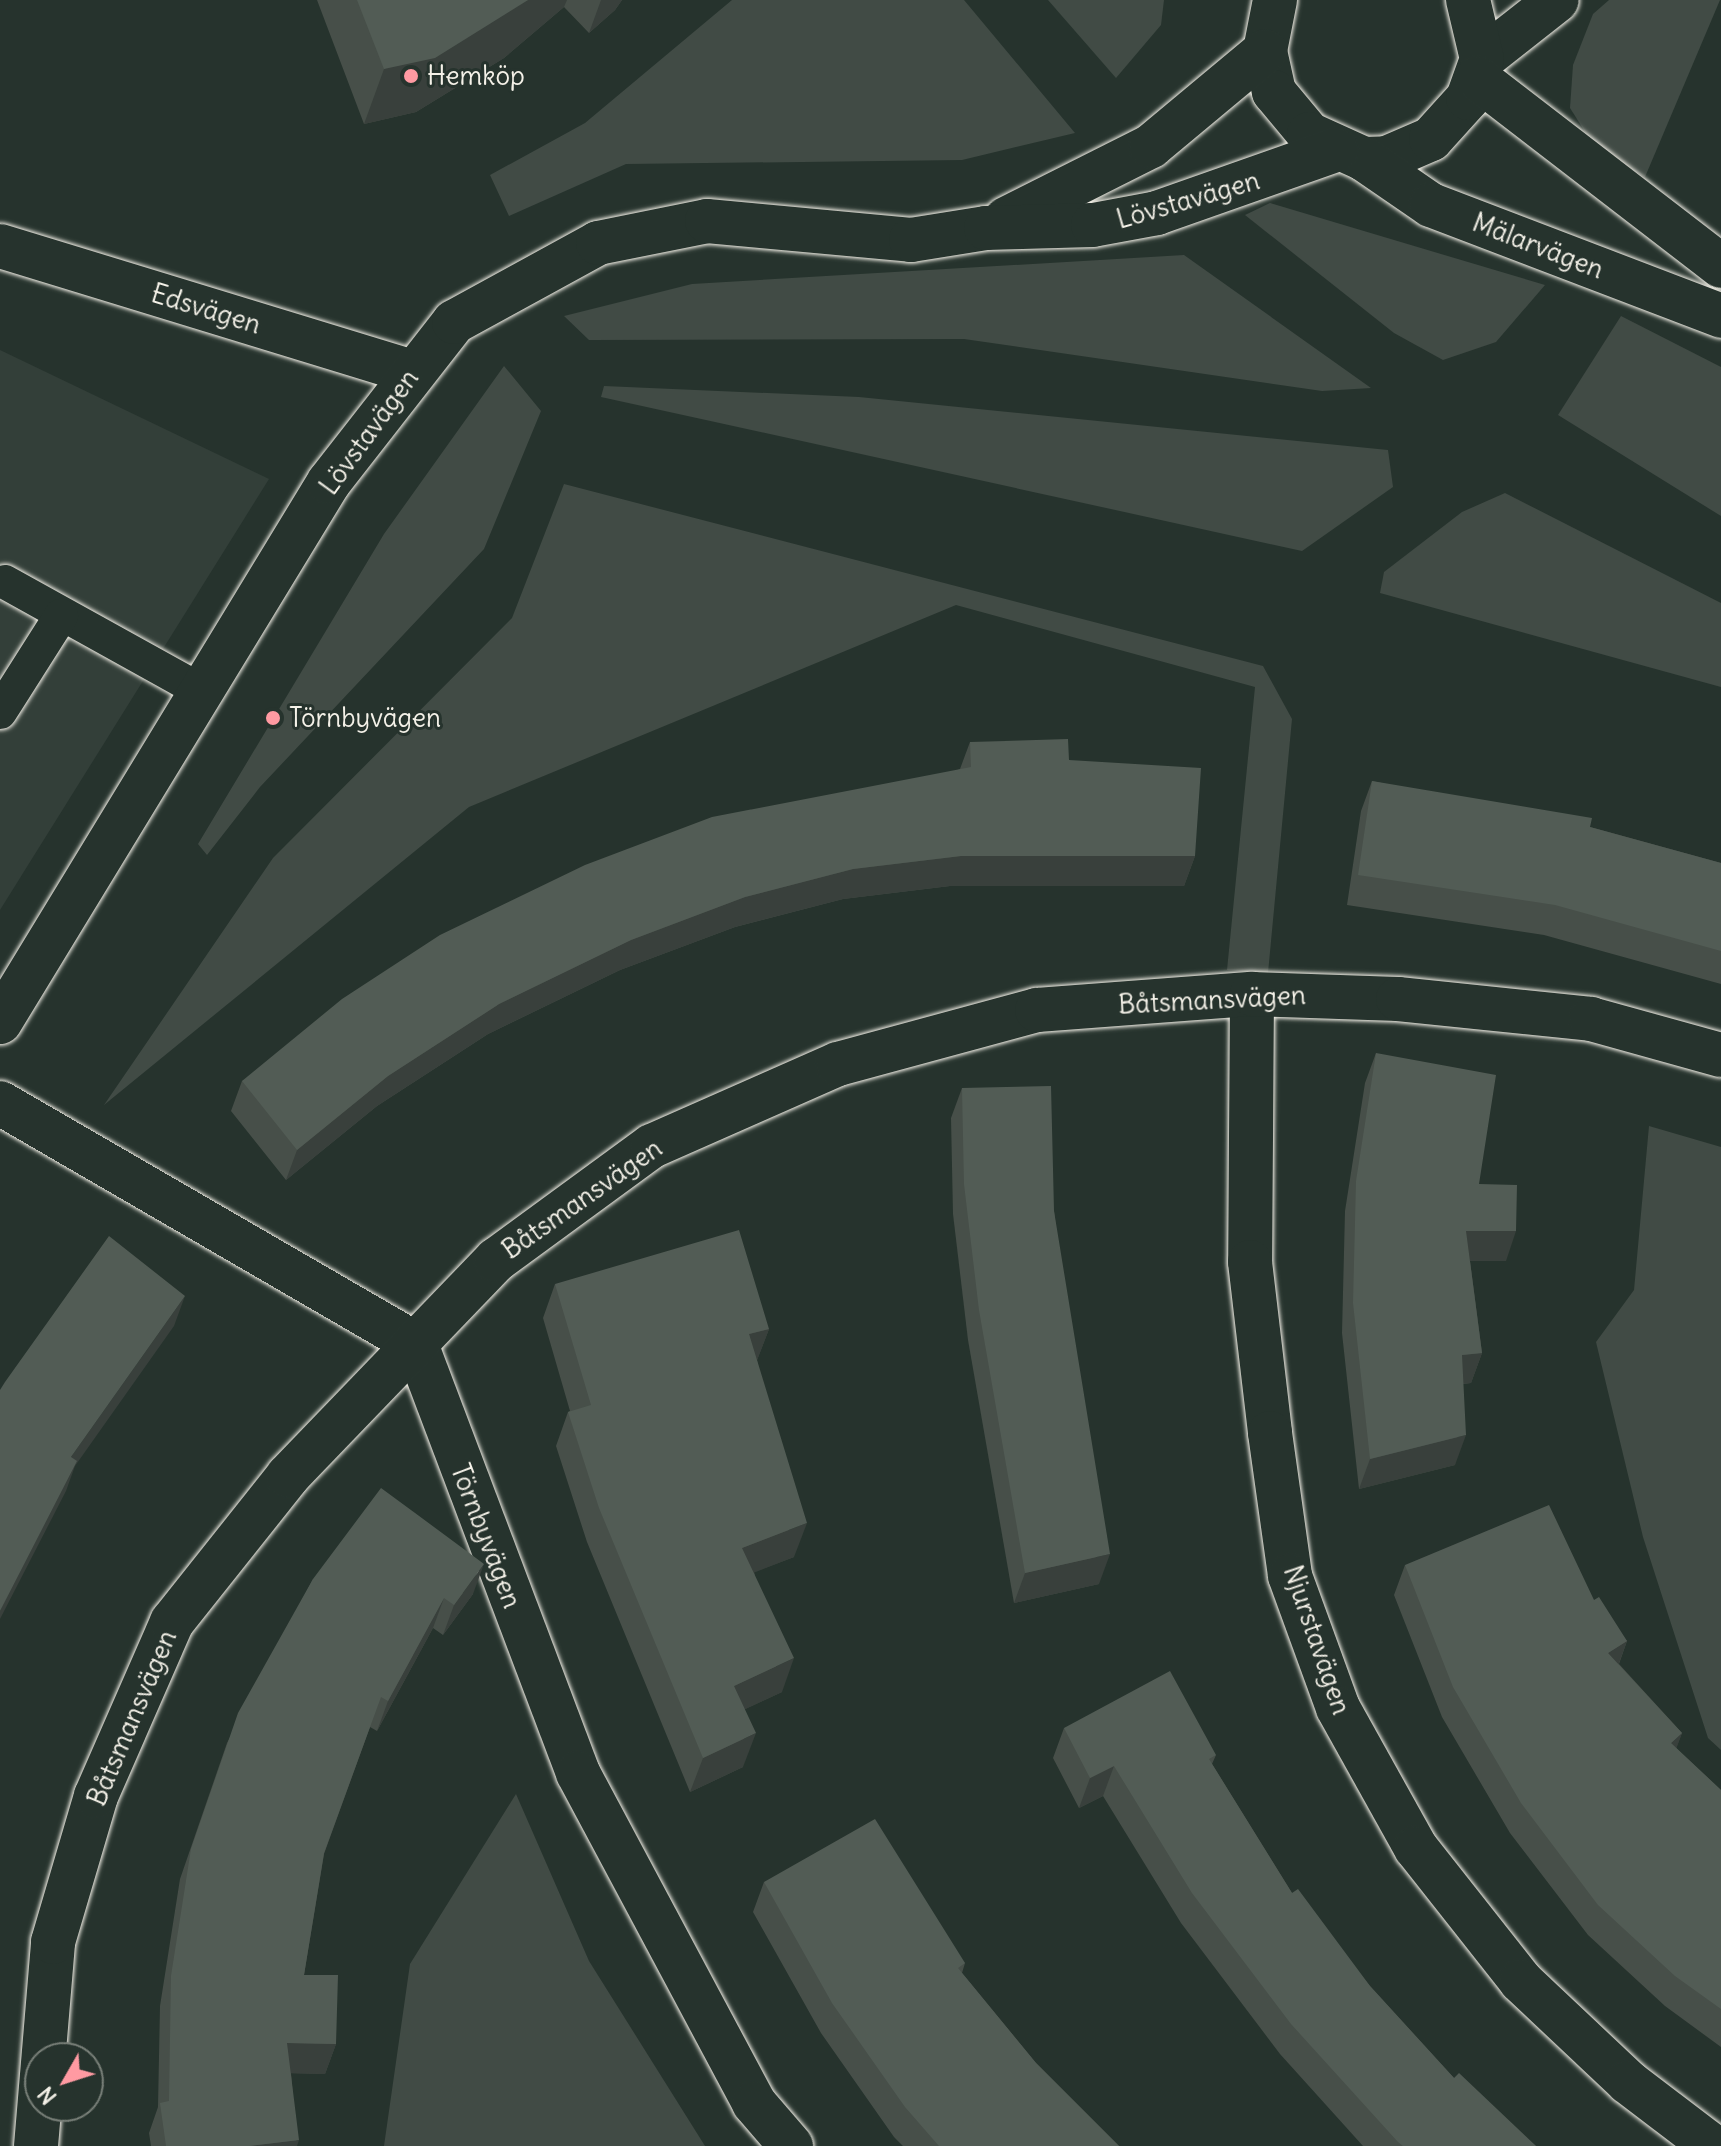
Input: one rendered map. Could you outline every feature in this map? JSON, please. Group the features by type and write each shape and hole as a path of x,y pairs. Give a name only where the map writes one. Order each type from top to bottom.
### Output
{"street":[{"path":"1468,0 1480,68 1721,266"},
{"name":"Lövstavägen","path":"0,1022 205,693 329,482 411,372 454,322 598,243 707,221 911,240 986,228 1093,225 1157,213 1350,154 1387,158 1431,139 1480,68 1557,0"},
{"name":"Lövstavägen","path":"986,228 1076,189 1151,146 1266,16"},
{"name":"Mälarvägen","path":"1266,16 1274,92 1289,114 1431,205 1721,316"},
{"name":"Edsvägen","path":"0,246 411,372"},
{"name":"Båtsmansvägen","path":"36,2146 53,1942 96,1796 172,1622 288,1476 496,1260 652,1146 838,1064 1037,1010 1252,994 1398,999 1591,1019 1721,1055"},
{"name":"Njurstavägen","path":"1252,994 1250,1262 1290,1576 1338,1708 1416,1848 1521,1981 1628,2082 1712,2146"},
{"path":"0,1103 416,1344"},
{"name":"Törnbyvägen","path":"416,1344 578,1773 754,2103 791,2146"}],"lane":[{"path":"5,582 61,616 205,693"},
{"path":"0,712 61,616"}],"shaded area":[{"path":"732,0 964,0 1075,133 962,160 626,164 509,216 490,175 585,123"},
{"path":"1048,0 1164,0 1161,25 1116,78"},
{"path":"1609,0 1720,0 1645,177 1594,146 1570,108 1573,65 1593,14"},
{"path":"1270,203 1545,285 1496,342 1443,360 1394,333 1245,215"},
{"path":"1184,255 1371,388 1322,391 964,339 589,340 564,316 692,284"},
{"path":"1621,316 1721,367 1721,516 1558,415"},
{"path":"0,350 269,479 0,910"},
{"path":"504,366 541,411 484,549 260,787 207,855 198,844 384,534"},
{"path":"604,386 859,397 1388,450 1393,487 1302,551 601,397"},
{"path":"564,484 1263,666 1292,719 1268,973 1227,970 1255,687 956,605 469,807 104,1105 273,858 512,618"},
{"path":"1505,493 1721,603 1721,687 1380,593 1384,572 1462,512"},
{"path":"1649,1126 1721,1147 1721,1750 1708,1738 1643,1537 1596,1342 1634,1290"},
{"path":"516,1794 589,1961 705,2146 384,2146 410,1964"}],"building":[{"path":"357,0 528,0 435,58 384,69"},
{"path":"1068,739 1069,760 1201,768 1195,856 961,856 853,869 745,897 631,940 499,1004 388,1076 297,1150 242,1081 342,999 440,935 585,865 712,817 971,767 970,742"},
{"path":"1372,781 1592,818 1590,827 1721,863 1721,951 1555,905 1358,875"},
{"path":"1376,1053 1496,1075 1479,1184 1517,1185 1516,1231 1466,1231 1482,1353 1462,1355 1466,1435 1370,1459 1353,1303 1356,1181"},
{"path":"1051,1086 1054,1211 1110,1554 1025,1573 979,1310 964,1184 962,1088"},
{"path":"739,1230 769,1329 749,1334 807,1523 742,1548 794,1658 734,1686 756,1733 703,1758 599,1508 568,1412 591,1405 555,1284"},
{"path":"109,1236 185,1296 71,1457 77,1461 0,1611 0,1390"},
{"path":"381,1488 484,1564 454,1605 444,1598 388,1701 381,1697 324,1853 304,1975 338,1975 336,2044 287,2043 299,2140 249,2146 166,2146 160,2103 169,2101 171,1976 191,1849 238,1713 313,1579"},
{"path":"1549,1505 1594,1600 1599,1597 1627,1641 1608,1653 1682,1733 1671,1743 1721,1790 1721,2009 1675,1976 1598,1905 1521,1803 1453,1687 1405,1565"},
{"path":"1170,1671 1216,1755 1209,1759 1292,1893 1298,1889 1370,1986 1454,2078 1459,2073 1536,2146 1403,2146 1398,2142 1291,2024 1192,1893 1114,1766 1090,1778 1064,1728"},
{"path":"875,1819 965,1963 958,1968 1036,2063 1119,2146 939,2146 905,2107 832,2003 764,1882"}],"place":[{"name":"Hemköp","path":"411,76"},
{"name":"Törnbyvägen","path":"273,718"}]}
